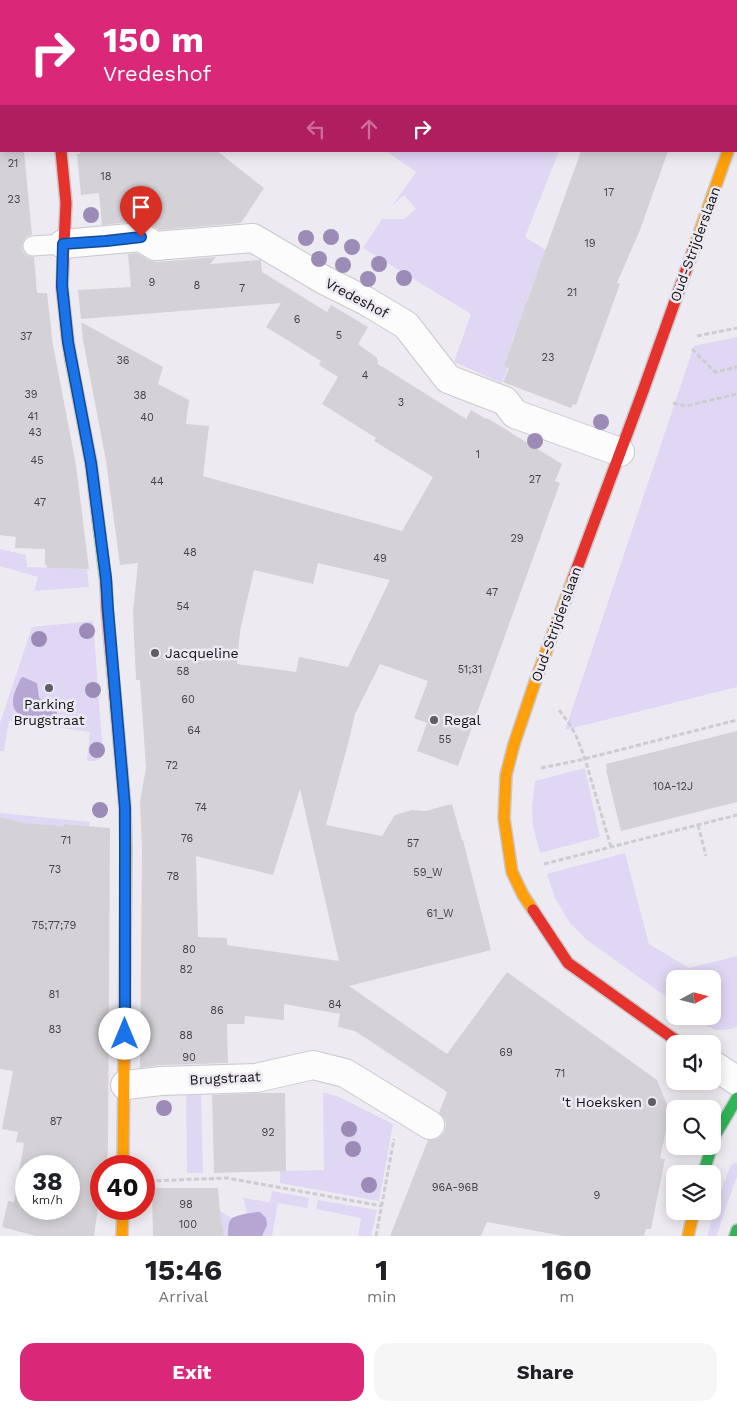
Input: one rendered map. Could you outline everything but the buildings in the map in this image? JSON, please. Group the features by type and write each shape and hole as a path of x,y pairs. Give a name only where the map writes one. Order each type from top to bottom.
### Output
{"street":[{"path":"61,152 66,203 62,286 68,342 91,463 106,578 125,808 123,1155"},
{"name":"Oud-Strijderslaan","path":"668,1035 568,963 523,895 512,872 504,818 506,775 514,744 536,679 643,390 728,152"},
{"name":"Vredeshof","path":"63,244 141,237 155,246 253,238 406,325 448,379 505,401 516,414 620,452"},
{"name":"Brugstraat","path":"125,1085 161,1081 256,1078 313,1065 344,1073 430,1125"},
{"path":"721,1070 737,1081"},
{"path":"721,1125 737,1098"},
{"path":"122,1236 123,1220"},
{"path":"688,1236 692,1220"},
{"path":"735,1236 737,1230"}],"lane":[{"path":"33,246 63,244"}],"path":[{"path":"688,345 715,372 737,366"},
{"path":"643,390 665,401 686,406 737,394"},
{"path":"536,679 571,726 585,759 611,847"},
{"path":"567,762 737,720"},
{"path":"512,872 737,815"},
{"path":"698,825 706,856"},
{"path":"376,1236 399,1107"},
{"path":"155,1181 228,1178 382,1206"}],"shaded area":[{"path":"387,152 559,152 525,237 549,252 539,268 527,300 519,334 515,333 504,365 508,367 502,383 454,362 471,314 363,248 382,219 404,219 416,209 404,195 392,206 416,172"},
{"path":"737,337 737,687 565,730 694,346"},
{"path":"0,549 26,555 27,567 87,569 89,587 34,591 38,577 0,566"},
{"path":"93,621 102,757 96,761 87,761 90,732 9,721 4,751 0,751 0,723 32,627"},
{"path":"23,677 37,683 39,698 55,708 57,713 54,720 35,720 17,713 14,708 13,698"},
{"path":"585,768 600,837 540,853 533,826 532,808 535,781"},
{"path":"0,813 90,822 89,826 23,823 0,817"},
{"path":"625,853 649,944 689,968 737,956 737,1027 718,1030 707,1025 721,1025 721,970 666,970 666,997 587,940 570,923 555,898 547,874"},
{"path":"201,1092 203,1173 187,1173 186,1093"},
{"path":"323,1092 339,1097 393,1124 379,1201 280,1183 280,1171 324,1170"},
{"path":"737,1163 737,1177 717,1236 707,1236 712,1220 721,1220 721,1190 731,1165"},
{"path":"272,1191 309,1198 307,1208 278,1203 272,1236 224,1236 220,1211 232,1218 245,1215 247,1212 243,1198 270,1202"},
{"path":"318,1200 377,1210 371,1236 358,1236 361,1218 316,1209"},
{"path":"260,1212 266,1218 267,1225 262,1236 228,1236 231,1219 240,1215"}],"traffic: fast":[{"path":"71,360 91,463 106,584"},
{"path":"721,1125 737,1098"},
{"path":"706,1165 709,1155"},
{"path":"735,1236 737,1230"}],"traffic: slow":[{"path":"695,245 728,152"},
{"path":"533,910 512,872 504,818 506,775 514,744 536,679 573,579"},
{"path":"122,772 126,849 123,1155"},
{"path":"122,1236 123,1220"},
{"path":"688,1236 692,1220"}],"traffic: jam":[{"path":"61,152 66,203 62,287 71,360"},
{"path":"573,579 695,245"},
{"path":"106,584 122,772"},
{"path":"533,910 568,963 668,1035"}],"place":[{"name":"Jacqueline","path":"155,653"},
{"name":"Parking Brugstraat","path":"49,688"},
{"name":"Regal","path":"434,720"},
{"name":"'t Hoeksken","path":"652,1102"}],"route":[{"path":"125,1034 125,808 106,578 91,463 68,342 62,286 63,244 141,237"}]}
